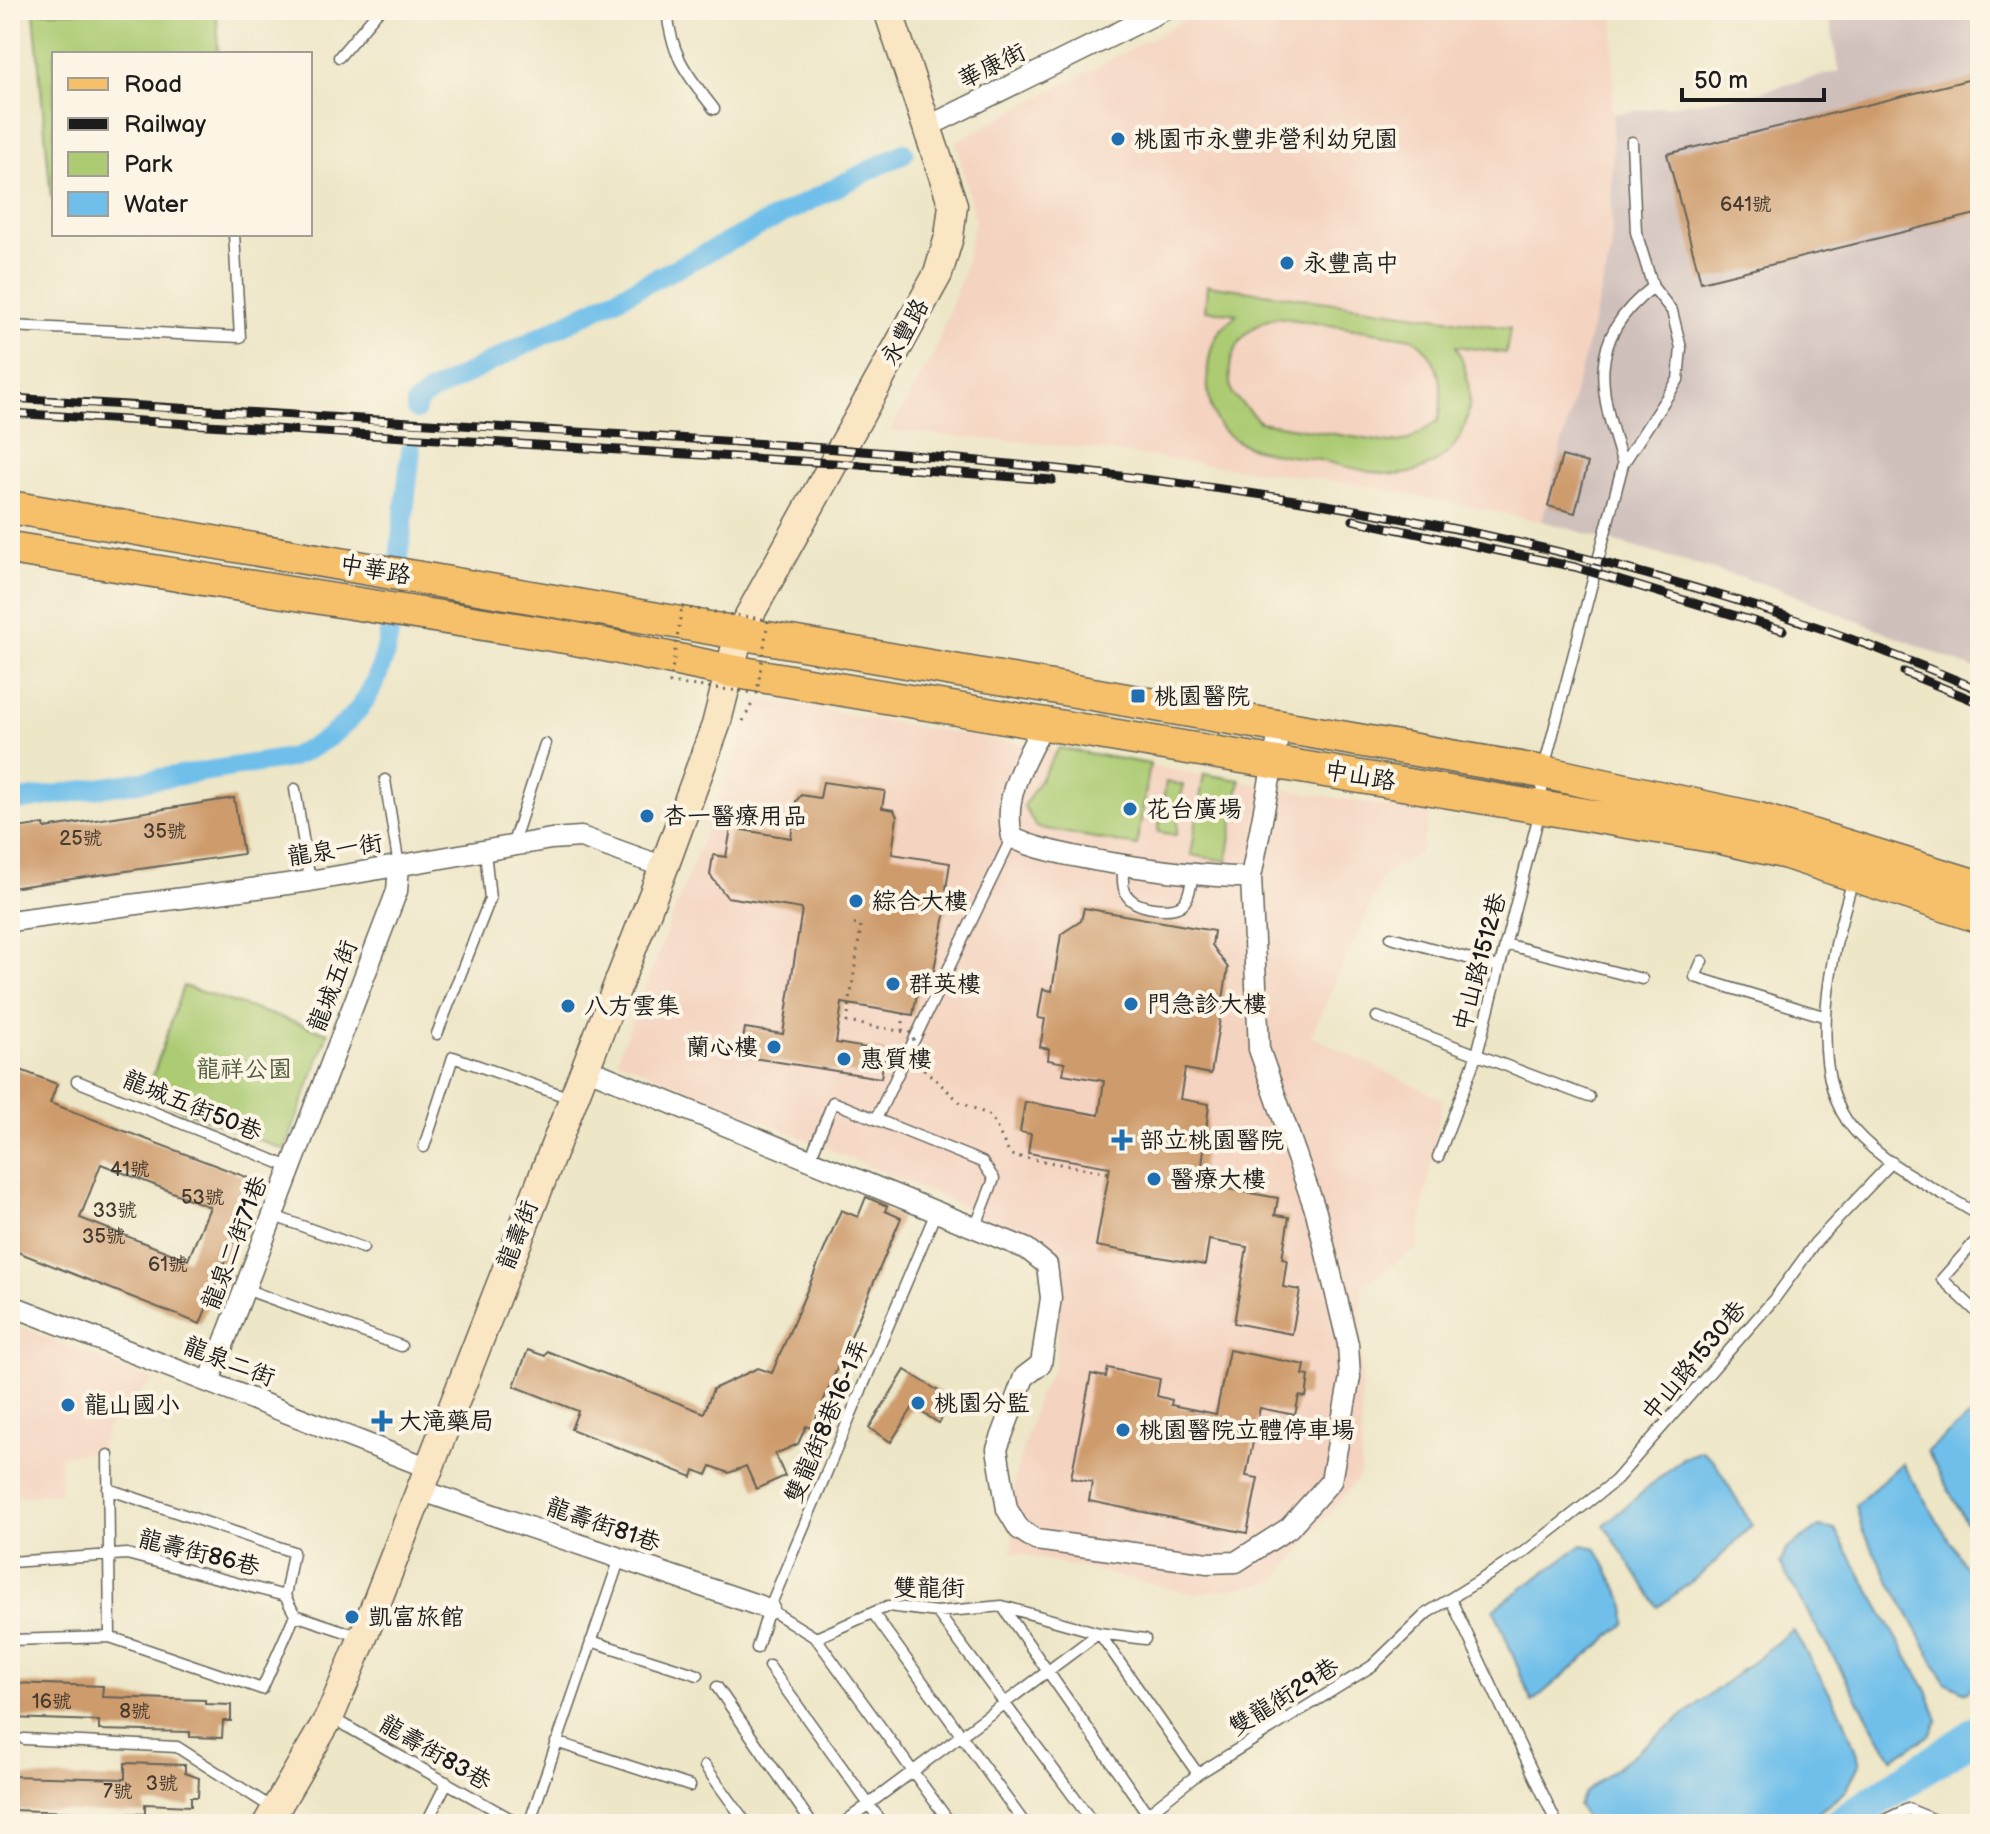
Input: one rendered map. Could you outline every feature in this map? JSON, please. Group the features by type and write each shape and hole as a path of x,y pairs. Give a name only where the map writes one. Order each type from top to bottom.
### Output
{"main road":[{"name":"中華路","path":"10,507 739,634"},
{"name":"中華路","path":"10,548 571,638 731,671"},
{"name":"中山路","path":"739,634 1543,772 1759,819 1980,887"},
{"name":"中山路","path":"731,671 1717,837 1787,853 1980,917"}],"street":[{"name":"永豐路","path":"739,634 938,274 949,237 953,205 888,10"},
{"name":"華康街","path":"929,126 1164,10"},
{"name":"龍壽街","path":"271,1817 330,1716 363,1637 583,1067 664,867 716,725 739,634"},
{"path":"1044,722 1010,798 1007,814 1012,837 1026,845 1193,874 1251,877"},
{"path":"583,1067 1027,1249 1047,1265 1051,1298 1041,1364 1024,1377 997,1449 1007,1509 1019,1529 1036,1540 1208,1563 1236,1562 1289,1528 1331,1481 1350,1377 1348,1344 1316,1212 1259,1049 1251,877 1280,727"},
{"name":"龍泉一街","path":"10,921 310,881 581,837 664,867"},
{"name":"龍城五街","path":"292,1168 397,891 399,866"},
{"name":"龍泉二街71巷","path":"209,1382 292,1168"},
{"name":"龍泉二街","path":"10,1305 209,1382 425,1479"},
{"name":"龍壽街81巷","path":"425,1479 620,1558 769,1609"}],"lane":[{"path":"339,57 378,10"},
{"path":"667,10 669,35 679,64 714,109"},
{"path":"1623,464 1678,380 1681,348 1672,311 1653,287 1636,232 1632,142"},
{"path":"10,326 240,337 234,236"},
{"path":"1623,464 1605,408 1601,375 1611,334 1629,306 1653,287"},
{"name":"中山路1512巷","path":"1438,1157 1477,1054 1541,807 1543,772 1623,464"},
{"path":"512,846 545,744"},
{"path":"385,780 399,866"},
{"path":"295,789 310,881"},
{"path":"876,1119 1012,837"},
{"path":"437,1034 490,899 485,851"},
{"path":"1124,862 1123,892 1137,906 1171,910 1179,907 1190,895 1193,874"},
{"path":"1854,875 1836,935 1823,1016 1834,1094 1853,1130 1892,1162 1980,1216"},
{"path":"1391,937 1499,967"},
{"path":"1505,944 1642,979"},
{"path":"1702,961 1695,977 1823,1016"},
{"path":"1377,1017 1589,1097"},
{"path":"424,1147 453,1057 571,1098"},
{"name":"龍城五街50巷","path":"77,1081 292,1168"},
{"path":"810,1159 833,1102 982,1162 994,1179 975,1228"},
{"name":"中山路1530巷","path":"1451,1600 1522,1554 1615,1481 1775,1298 1815,1243 1892,1162"},
{"name":"雙龍街8巷16-1弄","path":"757,1648 769,1609 936,1212"},
{"path":"274,1216 363,1248"},
{"path":"1980,1236 1942,1279 1980,1315"},
{"path":"245,1289 401,1346"},
{"path":"108,1455 110,1637"},
{"path":"108,1489 293,1552 285,1596"},
{"name":"龍壽街86巷","path":"10,1562 127,1554 285,1596 295,1615"},
{"path":"529,1824 620,1558"},
{"path":"1451,1600 1557,1824"},
{"name":"雙龍街29巷","path":"1134,1824 1198,1774 1372,1666 1427,1613 1451,1600"},
{"name":"雙龍街","path":"816,1638 888,1606 937,1612 1002,1606 1099,1633 1145,1639"},
{"path":"1002,1606 1147,1813"},
{"path":"769,1609 816,1638 951,1824"},
{"path":"937,1612 1094,1824"},
{"path":"873,1613 1025,1824"},
{"path":"10,1640 110,1637 262,1689 295,1615 363,1637"},
{"path":"842,1824 1048,1675 1099,1633 1198,1774"},
{"path":"591,1641 698,1675"},
{"path":"769,1666 883,1824"},
{"path":"717,1687 812,1824"},
{"name":"龍壽街83巷","path":"330,1716 520,1824"},
{"path":"24,1739 177,1747 271,1817"},
{"path":"556,1742 690,1786"},
{"path":"705,1766 747,1824"},
{"path":"426,1824 447,1782"},
{"path":"1876,1824 1908,1809 1945,1824"}],"path":[{"path":"738,732 757,693 768,620 682,607 670,683 757,693"},
{"path":"854,924 861,925 847,1022 911,1033 924,1069 960,1102 991,1116 1010,1155 1109,1173"},
{"path":"902,1031 904,1014"}],"shaded area":[{"name":"永豐高中","path":"1204,10 1614,10 1611,252 1542,521 1362,485 1068,446 890,431 933,355 963,274 975,220 956,141"},
{"path":"1828,10 1980,10 1980,671 1777,588 1542,521 1611,252 1613,114 1755,93 1839,71"},
{"name":"部立桃園醫院","path":"757,699 1430,814 1421,852 1384,875 1311,1036 1442,1099 1417,1248 1362,1286 1361,1474 1275,1582 1195,1594 1012,1552 1015,1476 1038,1397 1055,1364 1063,1258 953,1202 617,1059"},
{"name":"龍山國小","path":"10,1323 153,1380 119,1412 107,1429 100,1450 60,1456 61,1493 10,1497"}],"green space":[{"path":"217,10 218,52 52,52 51,197 34,12"},
{"path":"1207,285 1510,328 1506,353 1456,346 1464,366 1469,404 1459,439 1431,465 1410,473 1389,474 1265,452 1241,443 1222,429 1209,399 1209,362 1216,337 1237,314 1205,310","holes":["1277,317 1412,338 1435,364 1441,398 1438,421 1409,440 1390,443 1260,422 1232,394 1230,368 1237,346 1253,328"]},
{"path":"1059,748 1150,764 1137,846 1036,827 1024,806"},
{"path":"1204,774 1240,780 1227,861 1191,855"},
{"path":"1166,782 1183,785 1176,835 1158,832"},
{"name":"龍祥公園","path":"183,986 328,1033 285,1150 146,1096"}],"water":[{"path":"1980,1410 1980,1547 1927,1451"},
{"path":"1702,1451 1714,1461 1752,1525 1708,1569 1658,1607 1604,1525 1683,1458"},
{"path":"1902,1463 1980,1590 1980,1681 1966,1692 1945,1682 1862,1530 1856,1505"},
{"path":"1819,1527 1835,1530 1927,1691 1938,1720 1931,1734 1892,1759 1780,1564 1786,1550"},
{"path":"1582,1545 1596,1548 1625,1603 1626,1623 1532,1702 1494,1609"},
{"path":"1793,1630 1843,1717 1860,1763 1845,1792 1803,1824 1590,1824 1578,1806 1584,1793"}],"building":[{"path":"1980,77 1980,213 1701,282 1667,154"},
{"path":"1562,456 1588,463 1575,513 1548,506"},
{"name":"綜合大樓","path":"823,782 885,791 882,808 894,810 897,817 892,854 950,863 946,889 959,891 957,907 947,906 933,974 917,994 913,1015 842,1003 836,1043 885,1051 881,1078 740,1056 745,1028 783,1034 802,909 727,897 710,875 713,855 726,857 731,828 791,838 796,801 801,795 820,798"},
{"path":"234,798 243,854 10,888 10,829 44,824 45,828"},
{"path":"1084,908 1214,931 1212,945 1228,968 1211,1074 1185,1069 1180,1099 1209,1104 1200,1184 1278,1198 1275,1215 1289,1217 1282,1259 1287,1260 1283,1287 1300,1290 1292,1334 1234,1323 1247,1247 1209,1240 1205,1265 1096,1246 1110,1167 1028,1153 1031,1134 1020,1132 1025,1102 1099,1115 1104,1081 1063,1074 1065,1063 1048,1060 1049,1049 1040,1047 1045,1019 1038,1018 1043,989 1052,991 1061,934 1081,921"},
{"path":"13,1067 57,1084 50,1103 257,1181 200,1324 10,1249 10,1076","holes":["101,1164 210,1207 188,1260 80,1218"]},
{"path":"866,1197 887,1206 885,1211 901,1218 812,1428 806,1426 798,1444 775,1454 785,1476 756,1489 746,1466 729,1473 711,1466 707,1475 694,1470 692,1477 571,1429 578,1411 514,1386 528,1350 545,1356 547,1351 704,1413 713,1389 758,1368 772,1373 841,1210 858,1217"},
{"name":"桃園醫院立體停車場","path":"1229,1350 1305,1365 1303,1375 1309,1376 1306,1397 1299,1396 1295,1415 1260,1408 1246,1476 1258,1478 1247,1533 1089,1501 1092,1482 1071,1478 1091,1374 1106,1377 1108,1368 1160,1379 1157,1396 1172,1400 1171,1405 1216,1414"},
{"name":"桃園分監","path":"905,1370 953,1400 939,1423 913,1407 891,1442 869,1428"},
{"path":"10,1683 103,1686 102,1697 205,1700 205,1704 231,1705 231,1721 223,1721 222,1738 190,1737 190,1732 99,1730 99,1721 10,1718"},
{"path":"125,1763 185,1765 185,1773 199,1778 198,1797 191,1797 191,1806 145,1804 145,1814 10,1810 10,1776 125,1779"}],"waterway":[{"path":"416,410 416,404 429,393 904,153"},
{"path":"399,557 411,450"},
{"path":"10,802 290,758 330,736 360,708 379,672 390,627"},
{"path":"1840,1824 1980,1731"}],"railway":[{"path":"10,398 815,447 1155,480 1324,504 1490,536 1656,577 1819,627 1980,690"},
{"path":"10,413 833,463 1052,480"},
{"path":"1353,520 1575,567 1783,630"},
{"path":"1904,672 1980,703"}],"place":[{"name":"桃園市永豐非營利幼兒園","path":"1118,139"},
{"name":"永豐高中","path":"1287,263"},
{"name":"桃園醫院","path":"1138,696"},
{"name":"花台廣場","path":"1130,809"},
{"name":"杏一醫療用品","path":"647,816"},
{"name":"綜合大樓","path":"856,901"},
{"name":"群英樓","path":"893,984"},
{"name":"門急診大樓","path":"1131,1004"},
{"name":"八方雲集","path":"568,1006"},
{"name":"蘭心樓","path":"774,1047"},
{"name":"惠質樓","path":"844,1059"},
{"name":"部立桃園醫院","path":"1122,1140"},
{"name":"醫療大樓","path":"1154,1179"},
{"name":"桃園分監","path":"918,1403"},
{"name":"龍山國小","path":"68,1405"},
{"name":"大滝藥局","path":"382,1421"},
{"name":"桃園醫院立體停車場","path":"1123,1430"},
{"name":"凱富旅館","path":"352,1617"}]}
